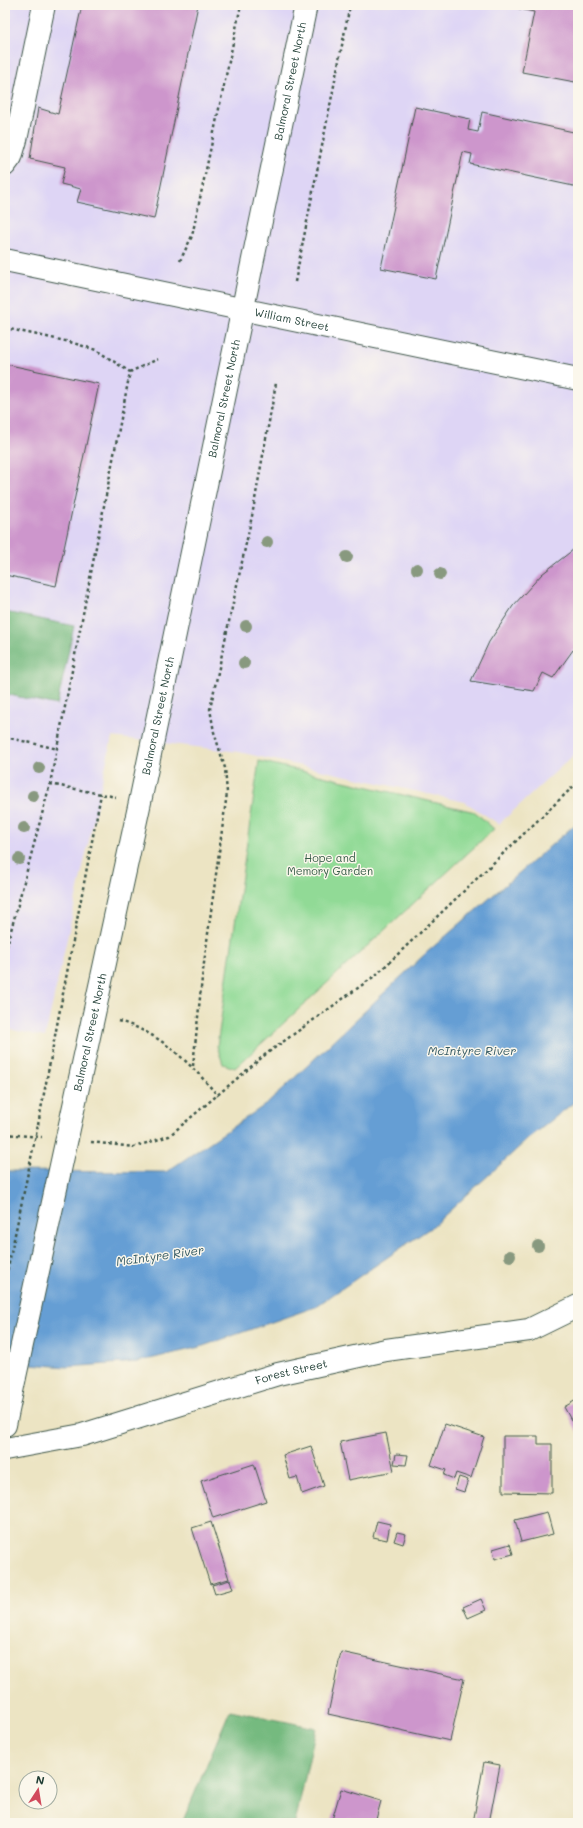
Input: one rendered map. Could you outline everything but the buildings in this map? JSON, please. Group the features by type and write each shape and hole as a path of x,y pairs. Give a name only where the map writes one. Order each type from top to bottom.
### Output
{"main road":[{"path":"5,165 11,157 16,140 44,5"},
{"name":"Balmoral Street North","path":"5,1425 140,802 306,5"},
{"name":"William Street","path":"5,260 242,311 578,379"},
{"name":"Forest Street","path":"5,1450 82,1435 278,1374 386,1350 529,1330 578,1306"}],"path":[{"path":"180,261 192,236 241,5"},
{"path":"295,282 350,5"},
{"path":"5,328 70,342 96,350 130,372"},
{"path":"130,372 158,359"},
{"path":"5,953 58,749 130,372"},
{"path":"193,1066 202,978 227,793 225,768 214,732 210,709 252,516 276,383"},
{"path":"5,737 58,749"},
{"path":"89,1142 134,1147 169,1136 266,1054 376,974 578,782"},
{"path":"50,784 140,802"},
{"path":"5,1282 38,1125 101,794"},
{"path":"95,1014 129,1023 164,1043 193,1066 218,1096"},
{"path":"5,1134 43,1137"}],"shaded area":[{"path":"5,5 578,5 578,751 499,824 465,802 239,752 112,737 45,1037 5,1028"}],"green space":[{"path":"5,612 74,626 57,705 5,694"},
{"name":"Hope and Memory Garden","path":"259,761 475,812 494,829 235,1068 223,1064 217,1046"},
{"path":"230,1710 316,1728 295,1823 182,1823"}],"water":[{"name":"McIntyre River","path":"578,822 578,1099 528,1139 433,1226 315,1307 200,1347 137,1362 67,1367 5,1362 5,1171 166,1172 268,1103 425,954"}]}
